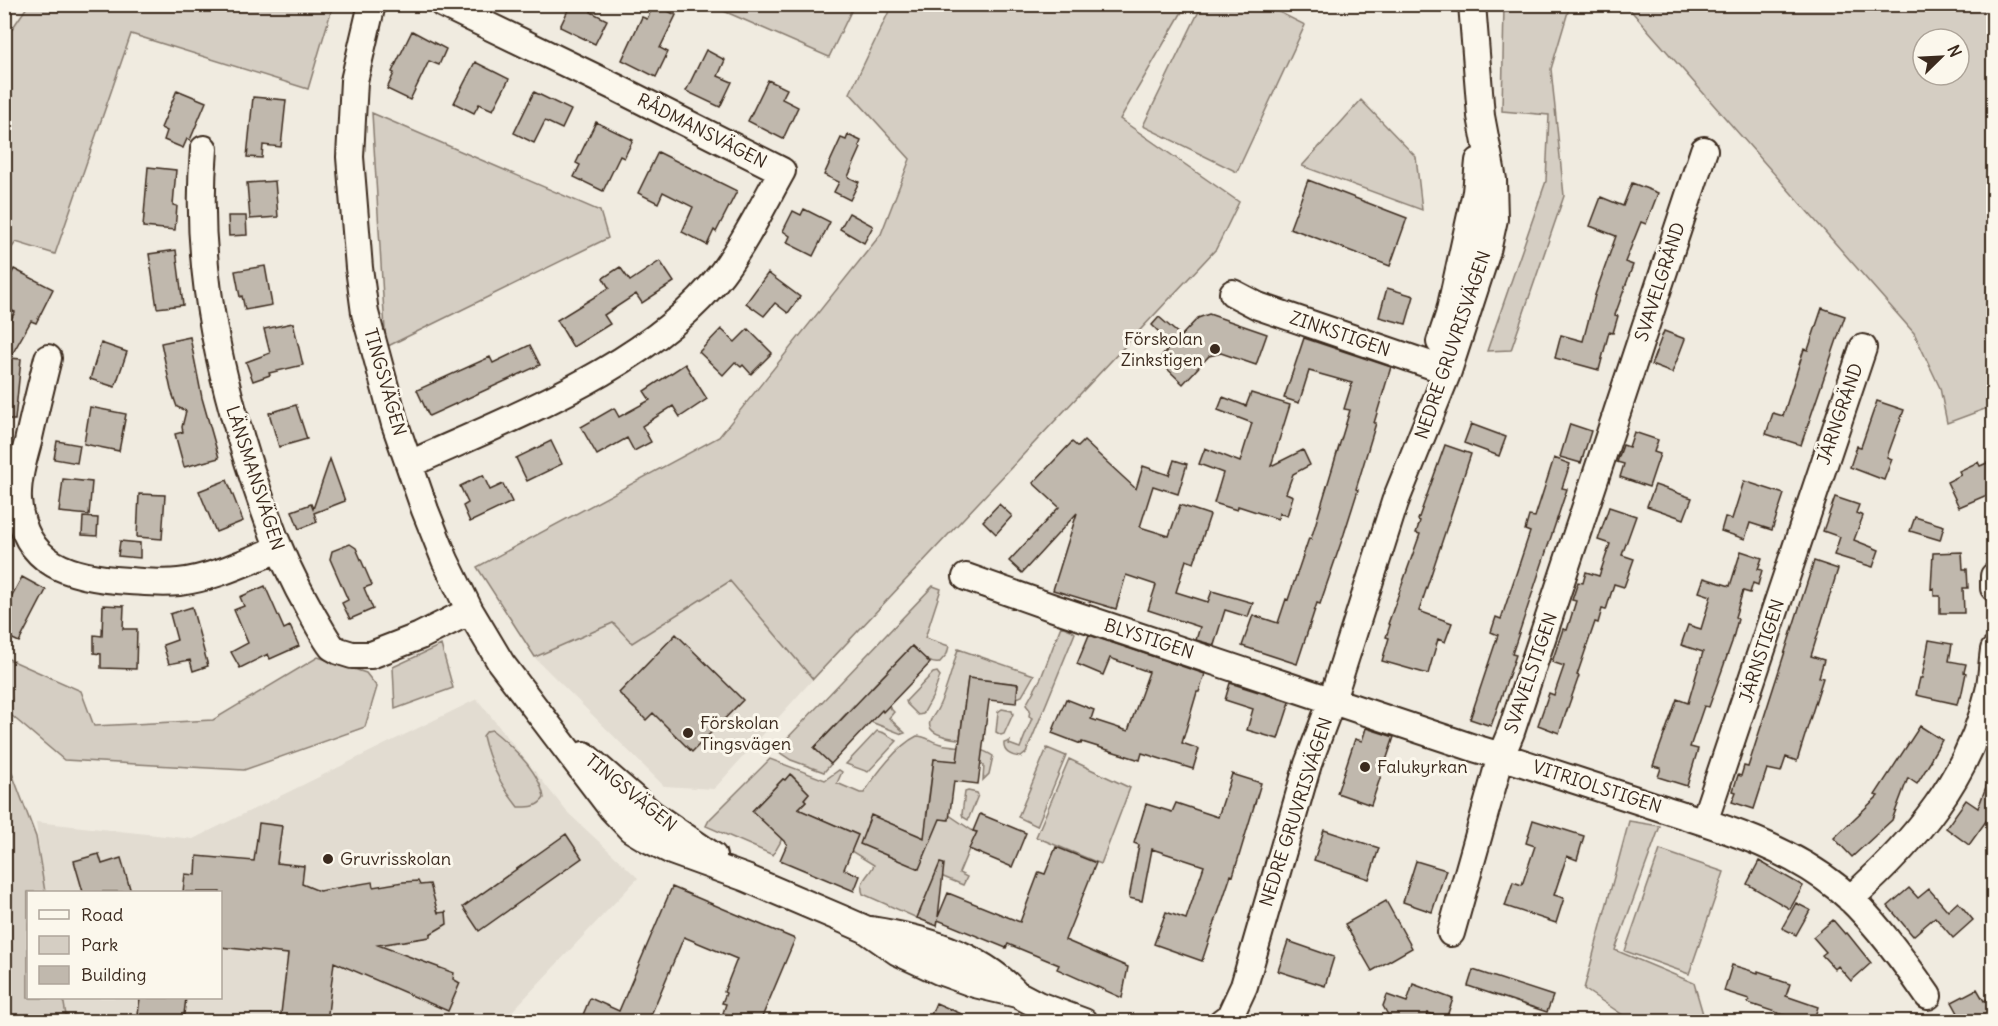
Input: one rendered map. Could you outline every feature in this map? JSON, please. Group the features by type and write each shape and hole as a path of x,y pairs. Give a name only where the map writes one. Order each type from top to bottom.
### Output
{"street":[{"name":"TINGSVÄGEN","path":"372,4 353,92 350,157 358,268 365,314 395,424 425,510 470,612 501,663 549,725 653,815 746,878 865,929 898,952 939,971 975,984 1017,994 1038,1005 1084,1022"},
{"name":"RÅDMANSVÄGEN","path":"410,464 568,391 614,365 658,336 695,305 722,273 782,171 443,4"},
{"name":"NEDRE GRUVRISVÄGEN","path":"1222,1022 1230,1016 1244,986 1308,764 1332,700 1440,368 1487,251 1494,219 1493,180 1481,116 1472,4"},
{"name":"LÄNSMANSVÄGEN","path":"204,149 201,204 212,318 234,418 278,549 303,599 328,642 339,651 352,655 371,655 420,636 470,612"},
{"name":"SVAVELGRÄND","path":"1617,415 1704,150"},
{"name":"ZINKSTIGEN","path":"1233,293 1258,306 1440,368"},
{"name":"JÄRNGRÄND","path":"1818,479 1863,348"},
{"path":"48,358 23,460 18,500 23,528 31,544 48,562 79,576 110,580 179,582 218,573 278,549"},
{"name":"SVAVELSTIGEN","path":"1452,933 1501,756 1617,415"},
{"name":"JÄRNSTIGEN","path":"1704,822 1818,479"},
{"path":"1994,576 1994,588"},
{"name":"BLYSTIGEN","path":"966,577 1332,700"},
{"path":"1850,899 1873,879 1928,819 1957,775 1973,741 1983,711 1989,690 1994,650"},
{"name":"VITRIOLSTIGEN","path":"1332,700 1704,822 1777,849 1798,860 1850,899 1893,948 1928,996"},
{"name":"NEDRE GRUVRISVÄGEN","path":"1244,986 1248,1022"}],"shaded area":[{"name":"Förskolan Tingsvägen","path":"730,581 813,679 714,789 664,786 535,658 613,623 632,643"},
{"name":"Gruvrisskolan","path":"477,699 567,812 638,878 503,1021 59,1021 56,999 222,999 222,891 44,891 36,822 193,839"}],"green space":[{"path":"29,4 333,5 308,89 131,34 55,254 16,242 5,257 5,39"},
{"path":"710,5 854,5 829,57"},
{"path":"892,5 1186,5 1120,119 1239,202 1216,249 813,679 730,581 632,643 613,623 535,657 477,567 719,437 881,234 910,159 850,93"},
{"path":"1202,5 1265,5 1305,25 1237,172 1143,126"},
{"path":"1504,5 1570,5 1551,69 1564,196 1511,350 1487,351 1546,181 1549,115 1502,111"},
{"path":"1626,5 1993,5 1993,406 1947,423 1940,388 1914,333"},
{"path":"1361,100 1416,157 1422,210 1302,166"},
{"path":"372,113 600,211 608,238 386,347"},
{"path":"933,586 941,589 925,638 949,646 947,654 939,663 935,663 924,658 912,646 871,688 894,712 889,718 905,733 902,734 871,722 854,705 814,748 831,764 824,772 791,760 776,750"},
{"path":"1061,626 1075,633 1026,753 1021,757 1011,755 1005,749 1004,743 1010,741 1009,744 1020,748 1032,718 1029,716 1030,710 1026,705 1041,678"},
{"path":"441,645 453,688 395,709 393,667"},
{"path":"958,649 1034,675 1022,696 1017,698 1018,684 968,678 960,736 984,739 981,742 940,735 930,726 930,721 944,694"},
{"path":"4,657 81,691 94,726 213,720 318,657 366,673 377,687 365,727 244,770 64,760 5,710"},
{"path":"937,672 940,676 933,696 923,714 918,715 906,701 933,673"},
{"path":"1002,709 1012,711 1013,714 1004,734 1001,735 996,732 998,712"},
{"path":"492,730 531,769 544,798 539,804 518,807 506,791 492,764 483,736 487,731"},
{"path":"877,731 897,741 868,772 846,764"},
{"path":"920,736 941,744 981,750 993,756 989,774 983,780 984,765 934,759 926,817 948,820 949,815 973,831 984,835 976,852 969,849 959,873 967,877 963,885 936,874 917,918 863,894 863,882 874,865 851,851 858,835 802,811 799,808 806,801 804,799 809,793 791,774 785,780 783,779 753,810 789,818 773,855 706,826 709,820 770,759 825,780 839,770 842,772 837,783 864,793 888,761 910,740","holes":["872,816 930,840 866,846"]},
{"path":"1047,748 1066,756 1037,826 1018,817"},
{"path":"4,752 36,837 45,891 27,891 27,999 63,999 67,1021 5,1021"},
{"path":"1069,759 1130,788 1101,864 1036,837"},
{"path":"965,792 978,795 968,820 962,814"},
{"path":"1629,821 1660,826 1615,950 1694,983 1705,1021 1632,1021 1584,989"},
{"path":"1660,850 1724,872 1689,974 1625,951"}],"building":[{"path":"571,4 594,4 591,12 607,20 595,44 560,27"},
{"path":"654,4 676,15 660,48 668,52 656,77 622,60 642,17 647,19"},
{"path":"412,31 446,49 439,65 429,61 410,100 387,89 394,73 392,72"},
{"path":"706,50 725,60 718,76 732,82 720,107 686,91"},
{"path":"475,62 509,79 493,110 479,104 474,113 454,103"},
{"path":"768,80 787,89 782,99 798,107 783,139 748,121"},
{"path":"177,90 206,102 190,140 187,139 183,148 164,140 167,131 161,128"},
{"path":"534,92 571,110 562,129 545,121 534,143 514,133"},
{"path":"253,97 286,100 281,147 263,145 262,158 247,157"},
{"path":"596,122 633,140 624,158 620,156 603,191 574,177 580,165 576,163"},
{"path":"848,135 861,141 859,146 861,148 848,177 859,182 850,200 834,192 839,182 824,175 841,138 846,140"},
{"path":"658,152 737,191 707,245 682,232 693,207 663,192 658,203 638,193"},
{"path":"148,167 176,170 173,205 177,206 175,230 143,227"},
{"path":"1308,180 1407,218 1390,266 1290,228"},
{"path":"275,181 278,217 250,219 247,183"},
{"path":"1632,183 1658,193 1646,224 1641,222 1625,262 1633,265 1615,315 1618,316 1613,333 1609,332 1599,370 1555,358 1561,335 1583,341 1595,295 1616,236 1590,226 1601,197 1623,206"},
{"path":"804,209 830,222 813,256 787,243 790,236 783,231 793,211 801,215"},
{"path":"849,213 873,226 864,243 840,229"},
{"path":"228,216 246,216 247,235 229,236"},
{"path":"176,250 183,305 157,308 149,254"},
{"path":"660,261 674,282 642,303 636,294 604,315 610,324 573,347 557,320 609,288 603,278 620,267 630,281"},
{"path":"265,266 272,305 245,310 235,271"},
{"path":"14,269 53,289 36,323 31,321 10,358 21,359 15,420 4,420 4,331 15,312 4,307 4,297 9,287 7,283"},
{"path":"768,273 800,297 788,313 775,303 764,316 746,303"},
{"path":"1387,288 1414,296 1406,324 1379,317"},
{"path":"1822,308 1845,316 1801,445 1766,434 1773,413 1783,416 1804,349 1808,350"},
{"name":"Förskolan Zinkstigen","path":"1209,314 1267,334 1256,365 1221,353 1209,356 1183,384 1158,360 1172,345 1152,325 1159,317 1181,336 1198,318"},
{"path":"293,323 303,365 269,373 270,375 253,381 246,362 270,353 264,329"},
{"path":"721,329 735,342 748,329 772,353 751,374 743,365 741,367 735,362 723,375 699,352"},
{"path":"1664,331 1685,339 1672,373 1651,365"},
{"path":"190,337 202,398 219,458 184,467 175,434 183,432 186,411 177,407 161,343"},
{"path":"1304,338 1391,367 1356,489 1358,490 1320,604 1317,603 1297,664 1242,646 1253,615 1278,623 1309,538 1311,539 1350,410 1344,409 1352,383 1309,371 1299,403 1284,398"},
{"path":"101,343 127,352 115,387 90,379"},
{"path":"530,345 540,365 429,416 417,390 490,357 493,363"},
{"path":"685,364 707,399 680,417 673,406 642,426 651,442 634,451 627,438 597,455 581,427 614,408 619,417 650,400 644,391"},
{"path":"1251,393 1290,405 1271,466 1303,450 1310,465 1293,474 1286,493 1293,496 1287,516 1279,513 1278,519 1238,506 1237,510 1214,503 1223,473 1199,464 1205,448 1240,462 1252,423 1218,410 1223,397 1246,406"},
{"path":"1877,401 1904,410 1887,457 1892,459 1884,480 1850,467 1857,446 1861,447"},
{"path":"296,405 307,439 279,447 269,413"},
{"path":"90,407 126,414 119,451 84,444"},
{"path":"1471,424 1506,437 1499,456 1464,443"},
{"path":"1570,424 1591,431 1581,463 1560,457"},
{"path":"1634,432 1658,440 1654,452 1660,454 1649,487 1620,477 1624,464 1617,462 1623,445 1629,447"},
{"path":"57,441 80,445 77,463 54,459"},
{"path":"551,441 562,464 527,481 516,458"},
{"path":"1084,441 1136,489 1143,466 1169,475 1174,460 1187,464 1178,494 1153,486 1140,527 1169,536 1180,505 1210,515 1194,563 1186,560 1176,592 1208,602 1212,591 1253,603 1248,617 1225,610 1214,645 1196,640 1200,627 1148,610 1156,585 1126,575 1116,609 1053,590 1077,513 1022,573 1009,561 1059,507 1033,483 1072,442 1078,447"},
{"path":"1445,445 1471,454 1419,611 1452,623 1445,642 1438,639 1428,674 1382,661 1389,638 1386,637 1390,625 1388,624 1420,534 1416,533 1420,521 1418,520"},
{"path":"1554,458 1570,464 1562,488 1567,489 1512,654 1516,655 1491,726 1470,719 1498,635 1491,632 1496,617 1501,619 1530,532 1525,530 1529,516 1535,517"},
{"path":"330,459 345,501 314,513 317,522 299,529 292,511 311,504 313,509"},
{"path":"1994,460 1994,492 1959,507 1947,482 1961,475 1959,471 1978,462 1980,466"},
{"path":"483,475 490,490 503,484 512,502 470,522 463,506 468,503 460,486"},
{"path":"63,479 92,482 89,515 59,512"},
{"path":"227,480 243,521 216,532 199,491"},
{"path":"1744,481 1784,494 1772,530 1750,523 1745,539 1721,531 1725,517 1732,519"},
{"path":"1655,485 1692,498 1684,519 1647,506"},
{"path":"139,494 165,495 162,539 137,537"},
{"path":"1835,497 1859,505 1856,513 1863,516 1854,540 1879,550 1873,567 1834,555 1840,537 1823,531"},
{"path":"999,504 1012,516 996,534 983,521"},
{"path":"1609,507 1636,516 1622,555 1634,559 1624,587 1614,584 1606,610 1602,609 1598,623 1595,622 1559,733 1538,725 1549,693 1554,695 1564,666 1552,662 1563,629 1567,630 1576,601 1572,600 1578,582 1583,583 1586,572 1599,576 1610,544 1598,540"},
{"path":"83,517 98,518 97,536 82,535"},
{"path":"1915,517 1944,526 1940,540 1910,531"},
{"path":"120,541 140,543 140,558 118,556"},
{"path":"350,544 356,548 372,585 364,588 373,609 350,619 342,603 348,600 330,559 332,551"},
{"path":"1741,551 1762,558 1758,569 1762,570 1758,585 1753,583 1750,593 1743,591 1735,617 1738,619 1732,642 1709,707 1704,706 1690,747 1698,749 1687,786 1658,777 1661,768 1653,766 1677,699 1688,703 1703,652 1681,645 1688,625 1701,629 1711,596 1699,592 1704,578 1730,586"},
{"path":"1962,552 1963,569 1967,569 1968,588 1963,588 1964,613 1940,613 1940,596 1934,596 1934,588 1931,589 1933,553"},
{"path":"1814,561 1838,569 1811,656 1824,660 1819,677 1823,678 1797,761 1786,757 1781,772 1767,769 1754,809 1732,802 1736,792 1733,791 1738,775 1741,776 1744,766 1748,767"},
{"path":"22,577 46,590 19,642 4,635 4,610"},
{"path":"265,586 284,629 290,626 299,646 270,659 268,654 240,668 231,652 248,643 234,610 244,606 240,597"},
{"path":"103,605 124,606 123,629 137,629 136,669 101,668 101,654 94,653 94,635 102,636"},
{"path":"192,607 208,666 193,671 190,660 169,664 163,645 177,640 170,614"},
{"path":"676,634 743,700 692,752 653,713 646,720 619,693"},
{"path":"1089,635 1205,674 1199,692 1197,692 1182,743 1199,749 1193,769 1142,753 1140,760 1082,742 1081,744 1052,733 1066,699 1094,710 1091,719 1128,731 1149,672 1110,658 1103,675 1077,664"},
{"path":"1929,640 1952,644 1949,661 1966,664 1961,697 1957,704 1916,695 1920,678 1922,678"},
{"path":"912,646 930,663 831,764 814,748"},
{"path":"968,678 1018,684 1016,703 989,700 978,784 954,781 949,820 940,819 919,869 860,844 871,815 924,838 934,759 957,761"},
{"path":"1230,683 1290,702 1278,739 1247,730 1253,709 1225,700"},
{"path":"1920,726 1942,740 1917,784 1908,778 1892,820 1852,857 1834,838 1878,796 1875,795"},
{"name":"Falukyrkan","path":"1366,728 1394,737 1371,805 1337,793 1355,739 1362,741"},
{"path":"1992,771 1994,810 1969,845 1946,828 1966,800 1978,808"},
{"path":"790,774 809,793 804,799 806,801 798,809 858,835 844,869 860,876 854,891 780,860 787,844 752,811"},
{"path":"1232,774 1261,783 1233,876 1231,875 1202,961 1154,944 1166,912 1186,919 1204,866 1152,849 1142,901 1129,898 1139,845 1134,843 1146,804 1172,812 1176,803 1218,817"},
{"path":"980,814 1026,833 1012,867 969,849 977,832 973,831"},
{"path":"1533,820 1584,836 1577,860 1567,856 1554,895 1564,898 1556,923 1505,906 1513,882 1522,885 1535,846 1526,843"},
{"path":"259,823 282,826 277,863 304,866 302,884 319,891 372,882 373,887 418,881 420,885 430,884 438,913 446,912 447,924 430,934 430,937 378,945 454,973 453,979 460,983 448,1011 334,962 327,1022 280,1022 288,954 222,947 222,891 183,891 185,874 196,875 197,856 254,861"},
{"path":"1324,830 1379,848 1369,879 1314,860"},
{"path":"566,834 582,858 479,931 463,907"},
{"path":"1056,847 1096,863 1065,940 1128,967 1122,998 1057,969 1059,965 1008,944 1006,948 938,920 937,926 917,918 940,863 944,864 938,917 948,893 1020,922 1039,872 1045,874"},
{"path":"99,854 102,864 121,858 131,891 83,891 74,861"},
{"path":"1416,861 1446,870 1432,912 1403,902"},
{"path":"1759,861 1803,886 1790,909 1747,884"},
{"path":"672,887 795,939 760,1022 725,1022 728,1015 723,1013 726,1004 722,1003 726,993 724,992 737,959 684,937 648,1022 580,1022 590,998 619,1011"},
{"path":"1909,888 1918,898 1929,889 1948,911 1958,902 1973,920 1953,938 1935,917 1913,936 1888,906"},
{"path":"1386,901 1412,948 1372,971 1345,924"},
{"path":"1796,903 1810,910 1796,935 1782,928"},
{"path":"1833,920 1845,934 1847,933 1871,963 1851,981 1838,966 1835,969 1822,955 1826,952 1813,937"},
{"path":"1288,941 1334,957 1325,986 1278,971"},
{"path":"1732,965 1758,973 1758,971 1790,984 1786,996 1818,1007 1813,1022 1785,1022 1787,1016 1748,1003 1749,999 1724,991"},
{"path":"1473,970 1553,996 1547,1012 1468,986"},
{"path":"1413,984 1453,999 1446,1019 1428,1013 1424,1022 1392,1022 1383,1006 1387,995 1407,1002"},
{"path":"1977,989 1984,1001 1987,999 1994,1010 1994,1022 1963,1022 1952,1002"},
{"path":"140,999 186,999 183,1022 137,1022"},
{"path":"936,1003 978,1021 978,1022 928,1022"}],"place":[{"name":"Förskolan Zinkstigen","path":"1215,349"},
{"name":"Förskolan Tingsvägen","path":"688,733"},
{"name":"Falukyrkan","path":"1365,767"},
{"name":"Gruvrisskolan","path":"328,859"}]}
